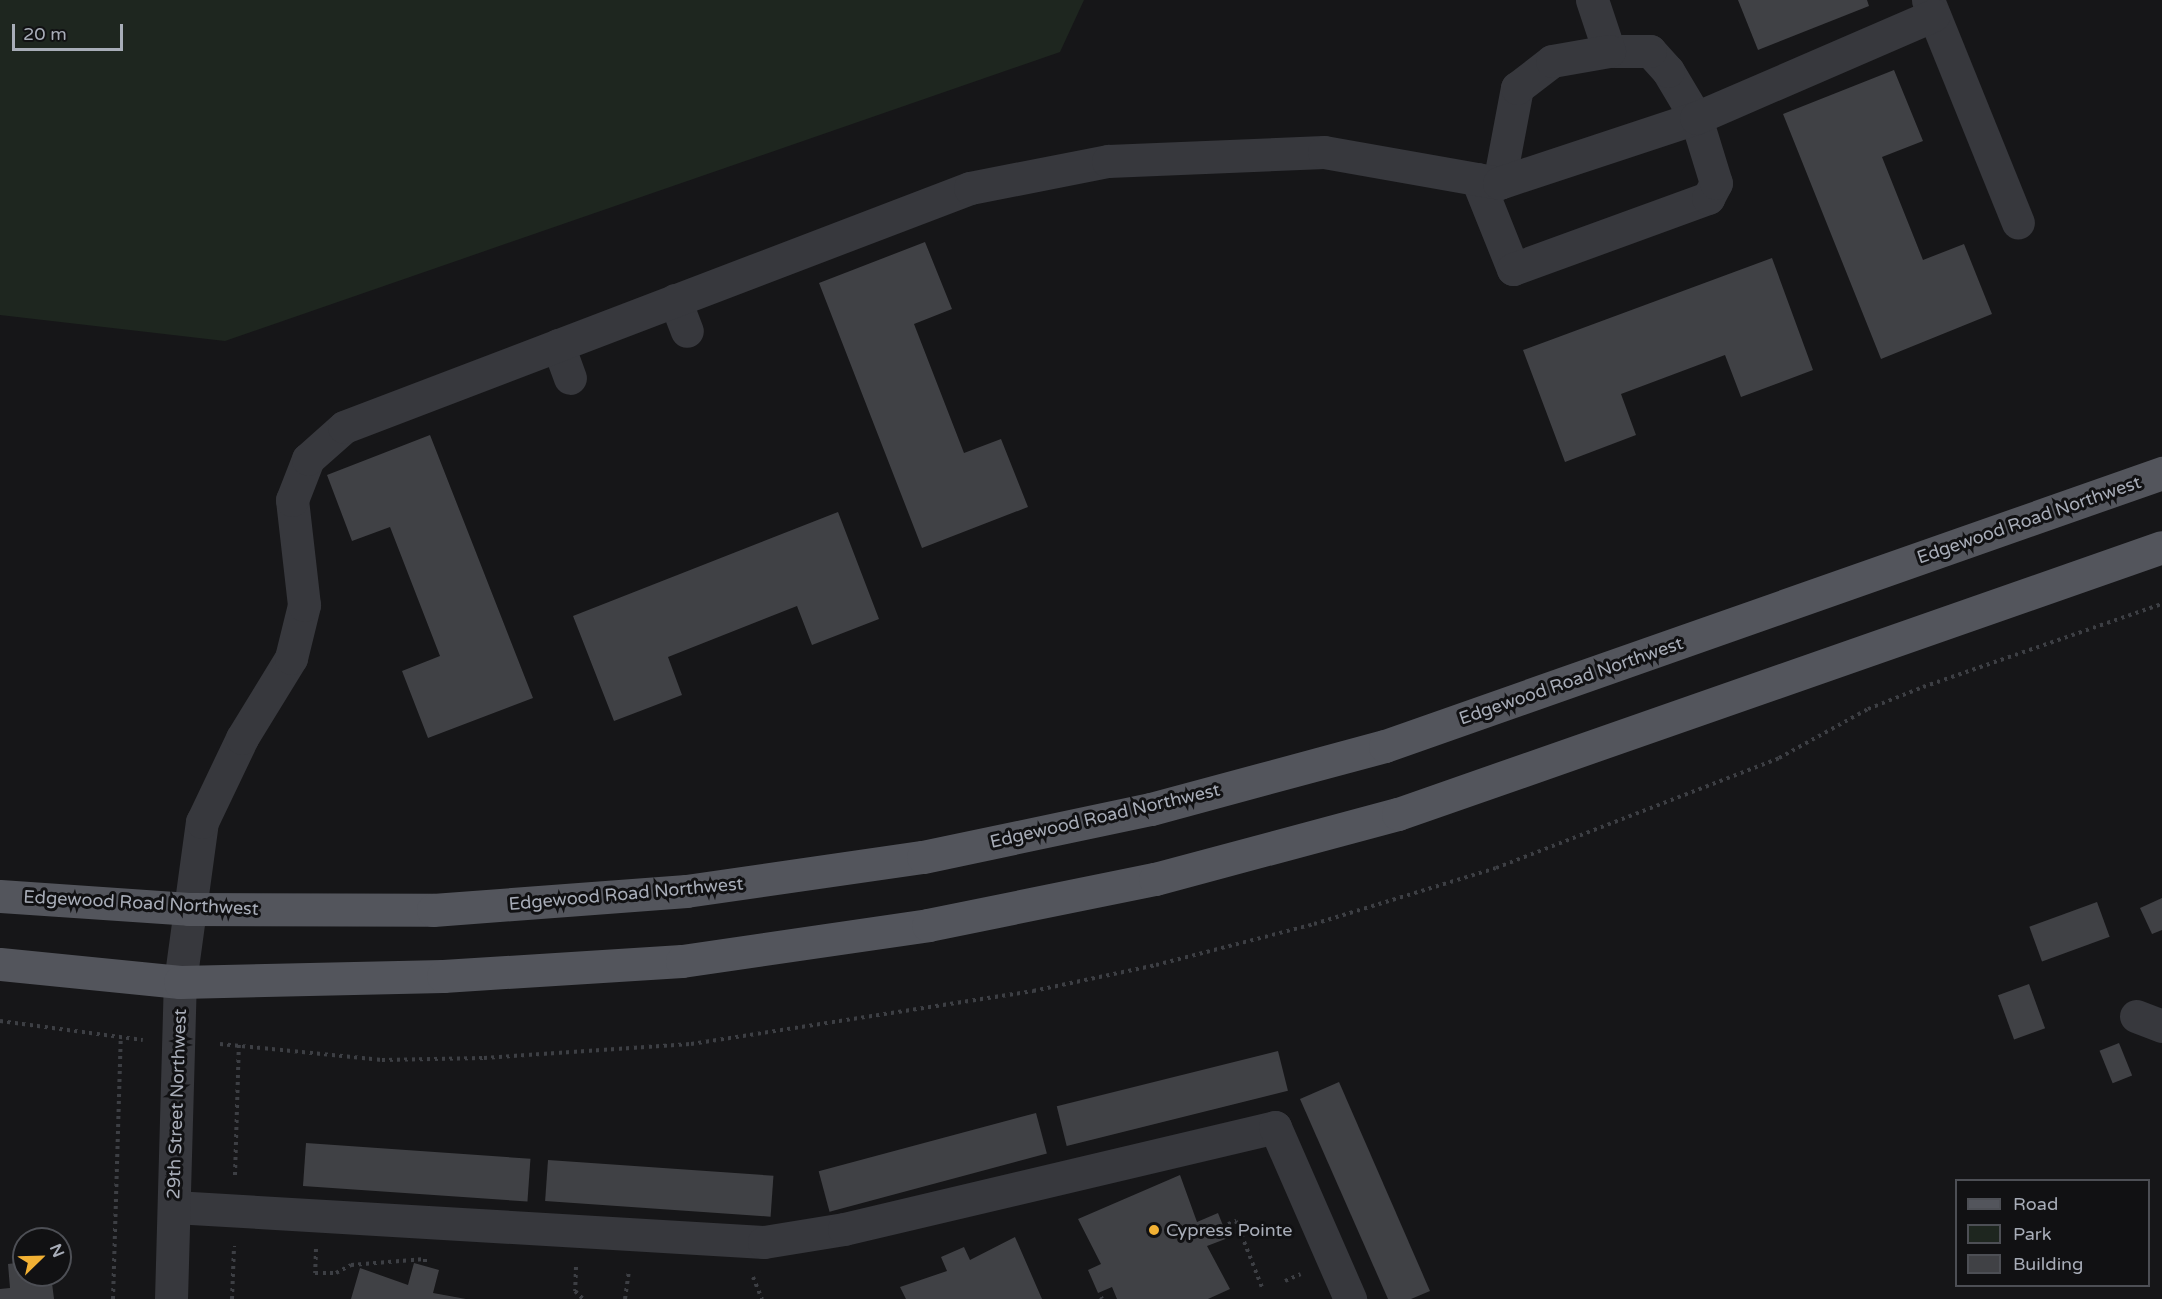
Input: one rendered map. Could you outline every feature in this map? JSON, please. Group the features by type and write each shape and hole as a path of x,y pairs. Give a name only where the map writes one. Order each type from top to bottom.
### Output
{"main road":[{"name":"Edgewood Road Northwest","path":"0,896 189,909 433,910 686,891 923,857 1150,810 1385,746 2162,473"},
{"path":"0,964 180,982 443,976 682,961 928,925 1155,879 1398,814 2162,547"}],"street":[{"path":"1592,0 1609,51"},
{"path":"1488,181 1696,118 1931,8 2019,223"},
{"path":"1609,51 1650,51 1668,71 1696,118 1716,183 1708,198 1513,268 1488,181 1517,88 1552,61 1609,51"},
{"name":"29th Street Northwest","path":"171,1299 180,982 202,822 242,738 291,658 304,605 292,500 308,459 344,427 970,188 1108,160 1324,152 1488,181"},
{"path":"675,300 687,332"},
{"path":"558,345 570,378"},
{"path":"174,1207 764,1242 844,1229 1275,1127 1350,1299"}],"path":[{"path":"0,1021 143,1040"},
{"path":"113,1299 121,1037"},
{"path":"232,1299 239,1044"},
{"path":"317,1215 315,1273 336,1273 351,1265 425,1259 424,1266"},
{"path":"1228,1224 1236,1221 1263,1290"}],"green space":[{"path":"0,0 1084,0 1060,52 225,341 0,315"}],"building":[{"path":"1738,0 1867,0 1869,6 1758,50"},
{"path":"1894,70 1923,141 1882,157 1923,260 1964,244 1992,314 1881,359 1783,114"},
{"path":"925,242 952,309 914,324 964,453 1001,439 1028,507 922,548 819,283"},
{"path":"1772,258 1813,370 1741,397 1725,355 1621,394 1636,435 1565,462 1523,350"},
{"path":"430,435 533,698 428,738 402,671 440,656 390,527 352,541 327,475"},
{"path":"838,512 879,619 812,645 797,606 668,657 682,695 614,721 573,616"},
{"path":"2162,898 2162,930 2152,934 2140,908"},
{"path":"2097,902 2110,937 2042,961 2029,927"},
{"path":"2029,984 2045,1028 2014,1039 1998,995"},
{"path":"2119,1043 2132,1075 2113,1083 2100,1051"},
{"path":"1278,1051 1288,1091 1067,1146 1057,1106"},
{"path":"1339,1082 1430,1291 1411,1299 1388,1299 1300,1099"},
{"path":"1036,1113 1047,1154 830,1212 819,1171"},
{"path":"306,1143 530,1159 527,1202 303,1186"},
{"path":"548,1160 773,1176 771,1217 545,1201"},
{"name":"Cypress Pointe","path":"1180,1175 1197,1222 1218,1213 1228,1238 1207,1246 1230,1289 1208,1299 1117,1299 1112,1287 1098,1293 1088,1270 1101,1264 1078,1219"},
{"path":"1015,1237 1042,1299 906,1299 900,1287 947,1271 941,1257 964,1247 970,1260"},
{"path":"414,1263 439,1270 433,1293 466,1299 351,1299 360,1268 408,1285"},
{"path":"8,1264 12,1264 12,1287 52,1287 54,1299 0,1299 0,1289 10,1288"}],"place":[{"name":"Cypress Pointe","path":"1154,1230"}]}
